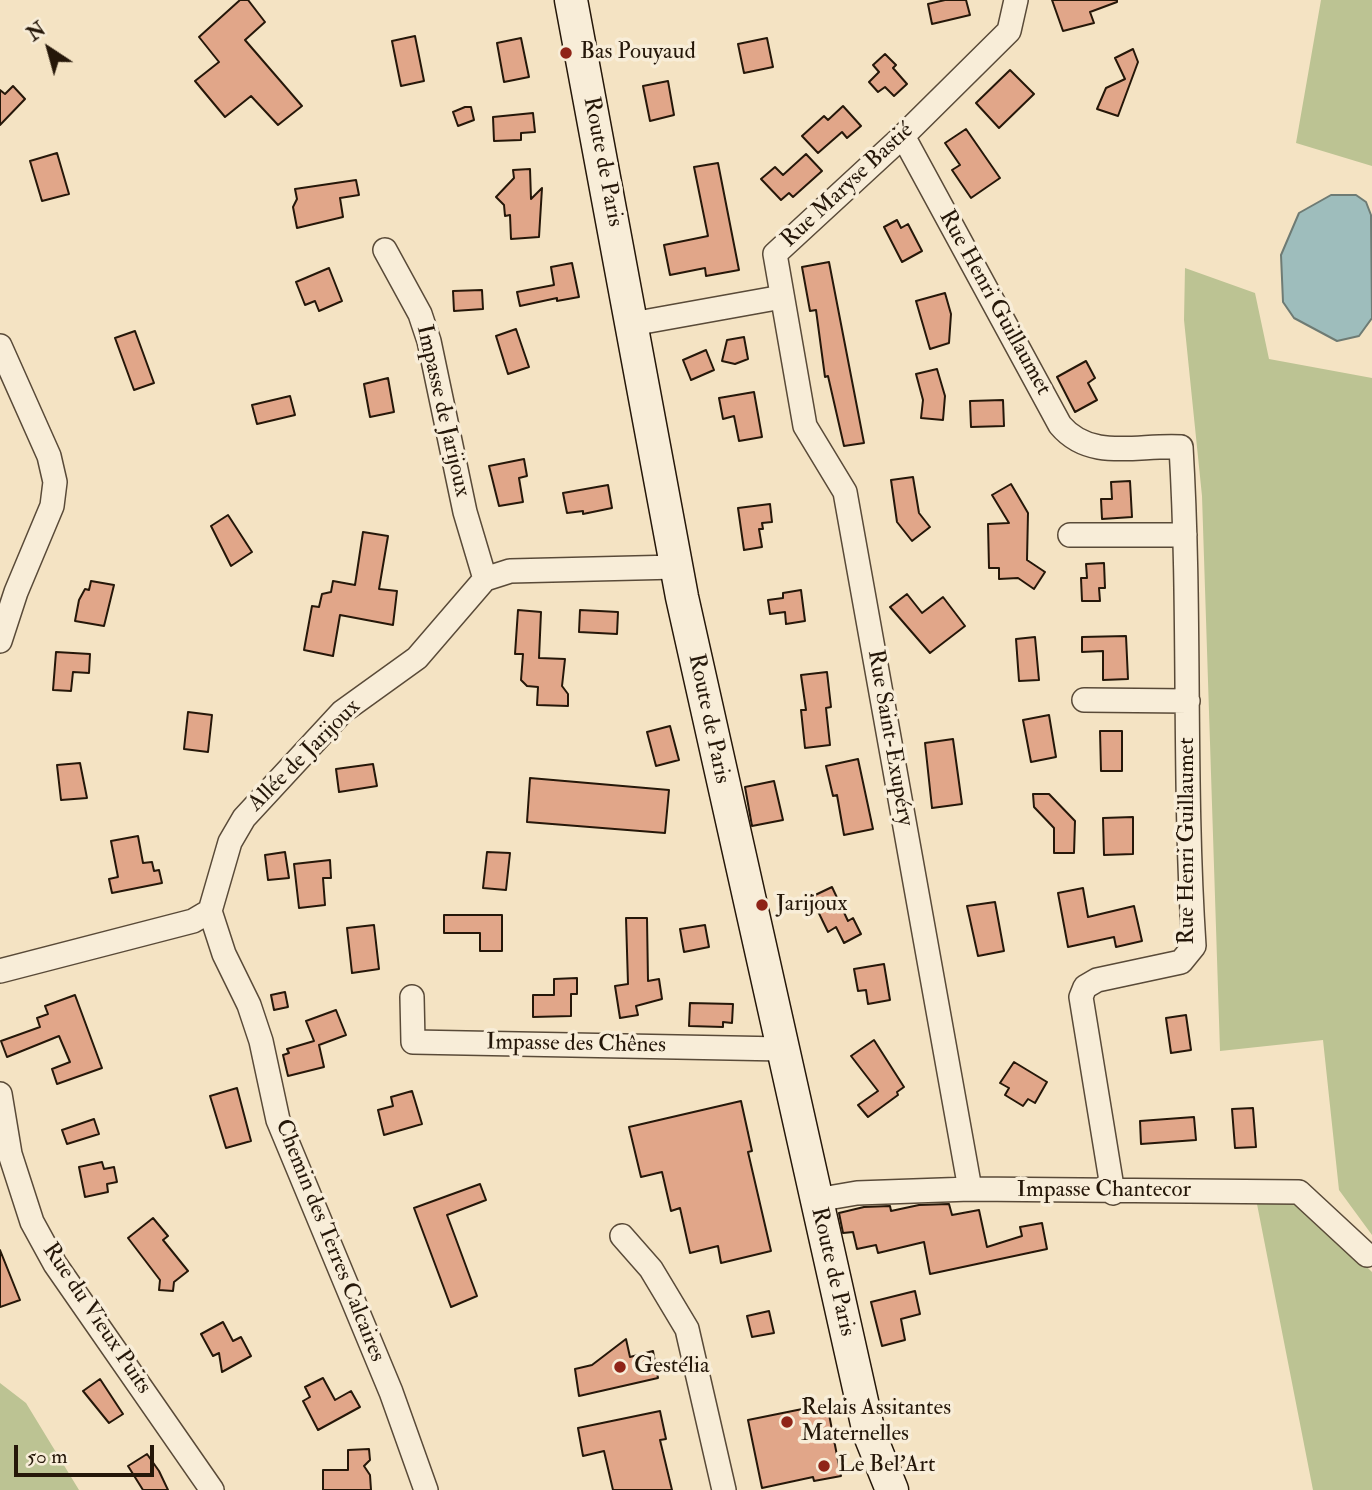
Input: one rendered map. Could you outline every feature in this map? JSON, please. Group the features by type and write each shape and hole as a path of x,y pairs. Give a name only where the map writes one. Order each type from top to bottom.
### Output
{"main road":[{"name":"Route de Paris","path":"571,0 677,567 869,1433 892,1490"},
{"name":"Route de Paris","path":"869,1433 872,1490"}],"street":[{"name":"Rue Maryse Bastié","path":"782,297 775,254 903,136 1009,32 1016,0"},
{"name":"Rue Henri Guillaumet","path":"903,136 1060,425 1071,437 1091,447 1181,447 1188,701 1188,853 1194,946 1181,962 1097,980 1085,987 1081,997 1113,1193"},
{"name":"Impasse de Jarijoux","path":"385,250 420,314 429,341 466,512 485,579"},
{"path":"632,324 782,297"},
{"name":"Rue Saint-Exupéry","path":"782,297 805,426 845,492 970,1189"},
{"path":"0,346 49,456 55,482 52,506 16,592 0,641"},
{"path":"1070,535 1185,536"},
{"path":"485,579 510,571 677,567"},
{"name":"Allée de Jarijoux","path":"210,911 230,842 244,818 342,712 417,658 485,579"},
{"path":"1084,700 1188,701"},
{"path":"0,971 193,921 210,911"},
{"name":"Chemin des Terres Calcaires","path":"210,911 224,954 249,1004 261,1041 278,1120 391,1391 426,1490"},
{"name":"Impasse des Chênes","path":"412,997 414,1042 783,1049"},
{"name":"Rue du Vieux Puits","path":"0,1094 10,1154 33,1222 55,1265 212,1490"},
{"name":"Impasse Chantecor","path":"816,1200 856,1193 970,1189 1113,1193 1298,1192 1367,1255"},
{"path":"622,1236 651,1269 687,1329 724,1490"}],"green space":[{"path":"1321,0 1372,0 1372,166 1296,143"},
{"path":"1185,268 1255,293 1269,359 1372,378 1372,1235 1339,1190 1323,1040 1220,1051 1202,496 1184,320"},
{"path":"1296,1197 1372,1272 1372,1490 1313,1490 1256,1199"},
{"path":"0,1383 26,1403 79,1490 0,1490"}],"water":[{"path":"1331,195 1356,195 1366,202 1371,215 1372,318 1359,336 1337,341 1294,318 1283,302 1281,255 1299,213"}],"building":[{"path":"240,0 248,0 265,22 245,40 302,106 278,125 251,96 225,117 195,81 219,62 199,37"},
{"path":"945,0 966,0 970,15 932,24 928,4"},
{"path":"1052,0 1117,2 1090,12 1094,23 1063,31"},
{"path":"415,36 424,81 401,86 392,41"},
{"path":"521,38 529,77 504,82 497,43"},
{"path":"767,38 773,67 744,73 738,44"},
{"path":"1133,49 1138,62 1118,116 1097,109 1106,88 1125,79 1115,58"},
{"path":"885,54 896,65 893,68 907,84 894,96 885,87 878,92 869,82 879,72 873,65"},
{"path":"1010,70 1034,94 999,128 976,103"},
{"path":"668,81 674,115 650,121 643,86"},
{"path":"13,86 25,99 0,125 0,90 5,94"},
{"path":"843,106 861,126 847,138 842,132 818,153 802,136 824,116 828,120"},
{"path":"471,107 474,120 458,126 453,112"},
{"path":"533,113 535,132 521,133 521,140 494,141 493,117"},
{"path":"966,129 1000,178 971,198 952,170 960,165 945,143"},
{"path":"57,153 69,194 42,201 30,161"},
{"path":"806,154 822,171 793,197 789,193 781,200 761,179 775,167 783,175"},
{"path":"718,163 739,270 706,276 705,268 670,275 664,245 708,236 694,167"},
{"path":"530,169 531,199 542,188 539,237 511,239 510,215 505,216 504,205 496,197 514,178 513,170"},
{"path":"356,180 359,195 340,198 343,217 297,228 293,207 297,199 295,189"},
{"path":"897,220 901,228 908,224 922,251 902,262 884,227"},
{"path":"829,262 864,443 844,446 828,376 825,377 816,310 810,311 802,267"},
{"path":"572,263 579,297 557,301 557,298 520,306 517,292 554,285 551,267"},
{"path":"329,268 342,301 319,311 315,301 305,305 296,282"},
{"path":"482,290 483,309 454,311 453,291"},
{"path":"945,293 951,314 949,343 930,349 916,301"},
{"path":"516,329 529,367 508,374 496,336"},
{"path":"135,331 154,383 134,390 115,338"},
{"path":"744,337 748,359 735,364 722,361 727,340"},
{"path":"706,350 714,370 691,380 683,360"},
{"path":"1086,361 1095,378 1088,383 1097,400 1075,412 1057,377"},
{"path":"937,369 945,396 943,420 921,418 923,400 916,374"},
{"path":"388,378 394,412 370,417 364,384"},
{"path":"754,392 762,437 739,441 734,416 723,419 719,398"},
{"path":"290,396 295,415 257,424 252,405"},
{"path":"1003,400 1004,426 971,427 970,401"},
{"path":"524,459 527,476 519,478 523,502 499,506 489,466"},
{"path":"913,477 919,513 930,527 912,541 897,522 891,480"},
{"path":"1130,481 1132,517 1102,519 1101,499 1112,499 1111,482"},
{"path":"1011,484 1028,513 1027,560 1045,572 1034,589 1018,578 999,579 999,568 989,568 988,524 1009,523 992,495"},
{"path":"608,485 612,508 583,514 583,511 567,513 563,493"},
{"path":"770,504 772,522 762,523 763,529 759,529 762,547 744,550 738,508"},
{"path":"228,515 252,552 231,566 211,526"},
{"path":"363,532 388,536 379,589 397,591 393,625 340,615 333,656 304,650 312,606 319,607 322,594 331,592 333,581 355,585"},
{"path":"1104,563 1105,588 1099,588 1100,601 1082,601 1081,578 1087,578 1086,564"},
{"path":"91,581 114,585 104,626 75,621 79,600 85,589 89,590"},
{"path":"801,590 805,621 786,624 785,612 770,614 768,600 783,598 783,593"},
{"path":"907,594 922,613 943,597 965,626 930,653 890,607"},
{"path":"518,610 541,612 539,658 565,659 562,686 568,694 568,706 537,705 538,687 527,686 521,680 523,654 515,654"},
{"path":"580,610 618,612 617,634 579,632"},
{"path":"1126,636 1128,679 1103,680 1103,651 1082,652 1082,637"},
{"path":"1035,637 1039,680 1019,681 1016,639"},
{"path":"56,652 90,654 89,673 73,672 71,691 53,690"},
{"path":"827,672 831,707 826,708 830,745 805,748 801,710 806,710 801,675"},
{"path":"188,712 212,715 208,752 184,749"},
{"path":"1049,715 1056,757 1031,762 1023,720"},
{"path":"670,726 679,760 656,766 647,732"},
{"path":"1100,731 1122,731 1122,771 1101,771"},
{"path":"953,739 962,804 932,808 925,743"},
{"path":"858,759 873,829 844,835 837,795 833,796 826,766"},
{"path":"80,763 87,798 61,800 57,765"},
{"path":"373,764 377,786 339,792 336,769"},
{"path":"530,778 669,790 665,833 527,822"},
{"path":"774,781 783,820 752,826 745,787"},
{"path":"1033,794 1049,794 1075,821 1074,853 1054,853 1054,828 1034,807"},
{"path":"1133,817 1133,854 1104,855 1103,818"},
{"path":"138,836 143,863 152,862 154,871 159,870 162,883 112,893 109,879 118,877 111,841"},
{"path":"285,852 289,878 268,880 265,855"},
{"path":"487,852 510,853 506,890 483,888"},
{"path":"330,860 331,878 323,878 325,905 299,908 294,864"},
{"path":"832,887 848,921 853,918 861,934 844,943 836,927 828,932 811,897"},
{"path":"1083,888 1088,917 1134,906 1142,941 1116,947 1114,937 1068,947 1058,893"},
{"path":"995,902 1004,951 978,956 967,906"},
{"path":"444,915 502,915 502,951 480,951 480,933 444,933"},
{"path":"626,918 647,918 648,981 659,979 662,999 636,1006 638,1015 620,1018 615,986 628,984"},
{"path":"374,925 379,969 352,973 347,928"},
{"path":"705,925 709,947 684,952 680,929"},
{"path":"884,964 890,1000 868,1004 866,990 858,991 854,969"},
{"path":"577,978 577,994 571,994 571,1016 533,1017 533,995 554,995 554,979"},
{"path":"285,992 288,1007 274,1010 271,995"},
{"path":"75,995 102,1068 57,1084 52,1069 70,1062 59,1036 7,1057 1,1041 40,1027 37,1018 48,1014 45,1006"},
{"path":"690,1003 733,1004 732,1023 723,1022 723,1027 689,1026"},
{"path":"336,1010 346,1035 319,1045 324,1067 288,1076 283,1055 289,1053 287,1049 314,1041 306,1021"},
{"path":"1186,1015 1191,1050 1171,1053 1166,1018"},
{"path":"874,1040 904,1087 897,1092 898,1095 868,1117 858,1105 878,1091 851,1056"},
{"path":"1014,1062 1047,1082 1035,1103 1028,1099 1023,1106 1005,1095 1009,1088 1000,1083"},
{"path":"237,1088 251,1141 226,1148 210,1096"},
{"path":"412,1091 422,1124 384,1135 378,1110 393,1106 391,1097"},
{"path":"741,1101 752,1151 748,1152 771,1251 721,1263 718,1246 690,1253 680,1208 671,1211 662,1172 641,1177 629,1127"},
{"path":"1253,1108 1256,1147 1235,1148 1232,1109"},
{"path":"1194,1117 1196,1140 1141,1144 1140,1121"},
{"path":"94,1119 99,1134 67,1144 62,1130"},
{"path":"102,1162 104,1169 114,1167 117,1182 107,1184 108,1192 85,1197 79,1167"},
{"path":"480,1184 486,1200 447,1215 477,1296 451,1307 414,1208"},
{"path":"949,1204 952,1215 979,1210 987,1247 1022,1236 1020,1227 1042,1223 1047,1249 930,1274 924,1242 878,1253 876,1245 857,1249 853,1232 843,1233 839,1213 864,1207 890,1206 891,1211 919,1205"},
{"path":"153,1218 168,1236 163,1240 188,1271 174,1282 173,1291 159,1290 160,1280 128,1238"},
{"path":"0,1250 20,1300 0,1307"},
{"path":"915,1291 920,1314 901,1319 905,1340 882,1346 871,1302"},
{"path":"769,1311 774,1333 752,1337 747,1316"},
{"path":"223,1322 233,1341 241,1337 251,1356 222,1372 219,1353 213,1356 201,1334"},
{"path":"626,1339 630,1357 653,1351 658,1378 579,1396 575,1369 592,1365"},
{"path":"323,1378 335,1400 351,1391 360,1407 318,1430 303,1401 310,1397 305,1387"},
{"path":"100,1379 123,1414 109,1423 83,1391"},
{"path":"827,1404 841,1476 814,1481 813,1477 762,1488 748,1420"},
{"path":"660,1411 666,1439 660,1440 672,1490 613,1490 604,1451 583,1456 578,1428"},
{"path":"369,1449 370,1460 364,1466 370,1475 371,1490 323,1490 323,1470 348,1470 348,1450"},
{"path":"147,1454 168,1490 143,1490 128,1466"}],"place":[{"name":"Bas Pouyaud","path":"566,53"},
{"name":"Jarijoux","path":"762,905"},
{"name":"Gestélia","path":"620,1367"},
{"name":"Relais Assitantes Maternelles","path":"787,1422"},
{"name":"Le Bel'Art","path":"824,1466"}]}
